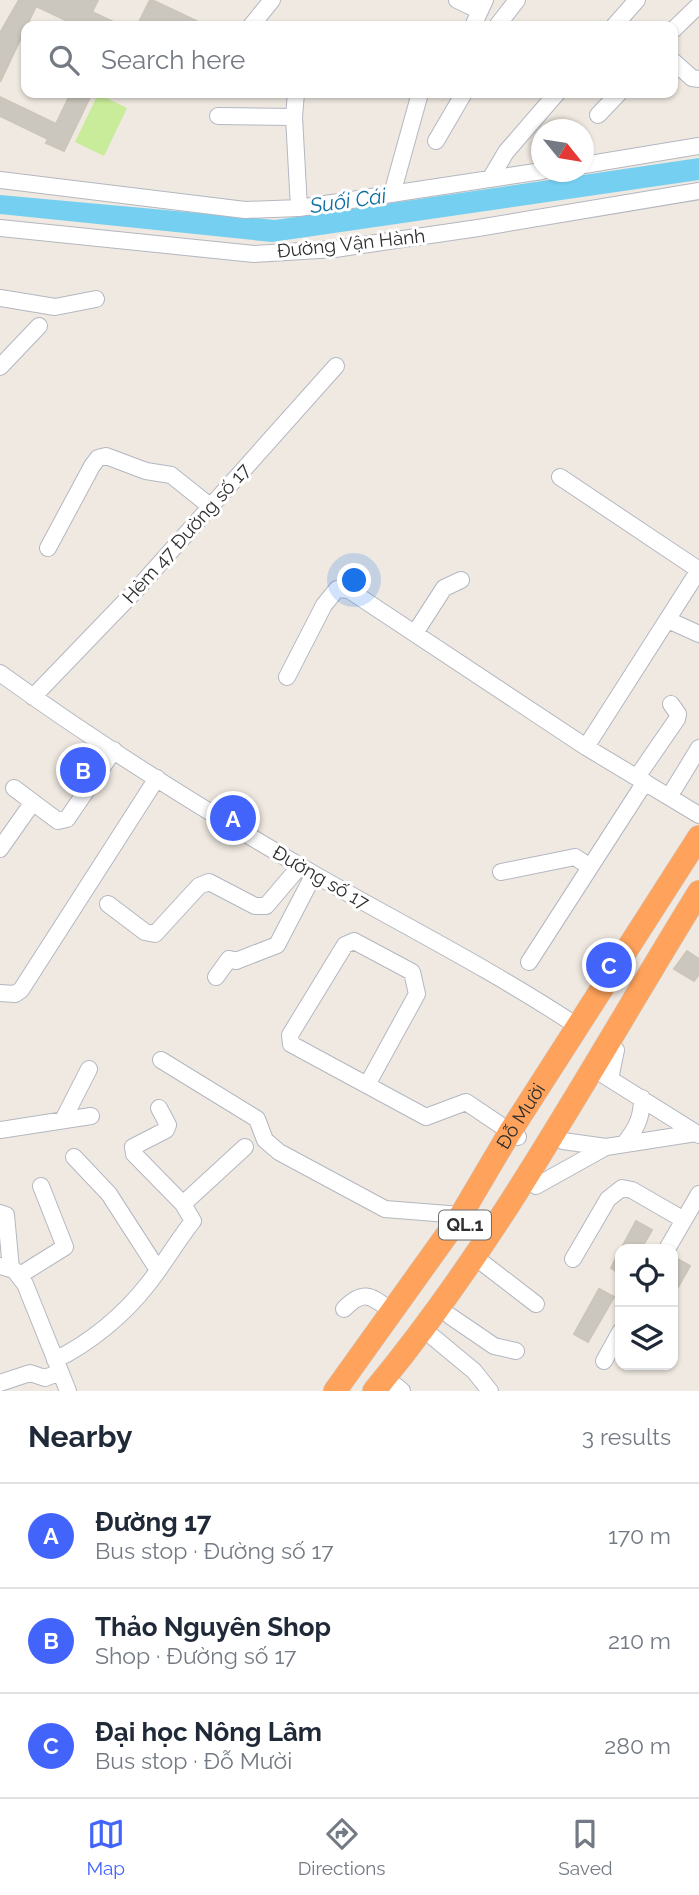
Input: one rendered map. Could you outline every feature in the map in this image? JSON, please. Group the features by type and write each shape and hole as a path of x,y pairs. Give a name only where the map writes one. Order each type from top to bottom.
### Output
{"highway":[{"name":"Đỗ Mười","path":"582,1029 699,837"},
{"name":"Đỗ Mười","path":"335,1391 461,1215 567,1051 699,857"},
{"name":"Đỗ Mười","path":"391,1390 425,1327 601,1073 611,1047 699,892"},
{"name":"Đỗ Mười","path":"611,1047 699,915"},
{"path":"582,1029 611,1047"},
{"path":"567,1051 601,1073"},
{"name":"Đỗ Mười","path":"349,1391 453,1243 520,1126"},
{"path":"520,1126 557,1137"},
{"name":"Đỗ Mười","path":"391,1390 450,1316 536,1186 557,1137"}],"street":[{"path":"255,21 272,0"},
{"path":"457,0 479,13"},
{"path":"501,21 517,0"},
{"path":"625,21 637,0"},
{"path":"678,25 699,5"},
{"path":"678,65 692,78 699,79"},
{"path":"296,98 294,117 299,208"},
{"path":"391,194 419,98"},
{"path":"436,141 461,98"},
{"path":"490,179 506,152 553,98"},
{"path":"598,115 614,98"},
{"path":"218,116 294,117"},
{"path":"594,163 699,146"},
{"path":"0,180 245,210 299,208 531,173"},
{"name":"Đường Vận Hành","path":"0,228 254,254 335,248 478,229 699,191"},
{"path":"0,298 55,307 96,299"},
{"path":"0,368 39,326"},
{"name":"Hẻm 47 Đường số 17","path":"33,698 336,366"},
{"path":"48,548 98,458 106,456 146,471 171,474 211,506"},
{"path":"560,477 699,570 586,747"},
{"path":"415,633 444,588 460,580"},
{"path":"287,677 324,605 337,589 349,590 586,747 699,815"},
{"path":"668,620 699,634"},
{"name":"Đường số 17","path":"0,673 33,698 157,778 307,870 514,985 582,1029"},
{"path":"529,962 590,867 677,719 678,714 671,704"},
{"path":"669,797 699,748"},
{"path":"14,788 58,821 67,819 114,750"},
{"path":"0,993 15,994 20,990 157,778"},
{"path":"0,849 33,802"},
{"path":"501,872 575,857 590,867"},
{"path":"108,904 145,932 155,934 199,886 209,882 255,906 266,906 307,870"},
{"path":"216,977 229,959 236,961 277,945 307,870"},
{"path":"367,1085 417,994 412,972 354,941 345,945 290,1035 291,1044 426,1117 466,1102 520,1126"},
{"path":"161,1060 257,1119 265,1140 279,1152 385,1209 461,1215"},
{"path":"63,1120 89,1069"},
{"path":"601,1073 697,1134"},
{"path":"624,1144 636,1128 642,1098"},
{"path":"0,1382 30,1373 45,1378 116,1317 158,1270 193,1222 183,1204 134,1154 132,1147 166,1130 168,1125 159,1108"},
{"path":"0,1130 91,1116"},
{"path":"536,1186 606,1147 697,1134"},
{"path":"557,1137 606,1147"},
{"path":"183,1204 245,1147"},
{"path":"74,1157 108,1194 158,1270"},
{"path":"10,1270 65,1247 41,1186"},
{"path":"573,1259 608,1199 622,1188 632,1190 684,1220"},
{"path":"670,1244 699,1194"},
{"path":"0,1213 6,1215 10,1270 68,1391"},
{"path":"484,1264 537,1304"},
{"path":"344,1309 363,1295 370,1295 393,1312"},
{"path":"450,1316 494,1346 516,1351"},
{"path":"433,1338 474,1371 490,1391"},
{"path":"604,1361 615,1341"}],"green space":[{"path":"96,98 106,98 127,108 104,156 75,142"}],"water":[{"path":"699,158 699,180 272,242 0,214 0,195 275,220 535,182 594,182 594,173"}],"building":[{"path":"19,0 98,0 92,12 111,21 68,21 36,6 29,21 21,21 21,38 0,82 0,33"},
{"path":"152,0 196,21 140,21"},
{"path":"0,97 56,124 69,98 90,98 64,151 46,143 48,139 0,116"},
{"path":"687,951 699,959 699,974 694,981 674,969"},
{"path":"636,1221 652,1230 644,1244 624,1244"},
{"path":"678,1259 690,1266 678,1287"},
{"path":"599,1289 614,1297 588,1342 574,1334"}],"place":[{"name":"Thảo Nguyên Shop","path":"83,770"},
{"name":"Đường 17","path":"233,818"},
{"name":"Đại học Nông Lâm","path":"609,965"}],"water label":[{"name":"Suối Cái","path":"348,201"}]}
